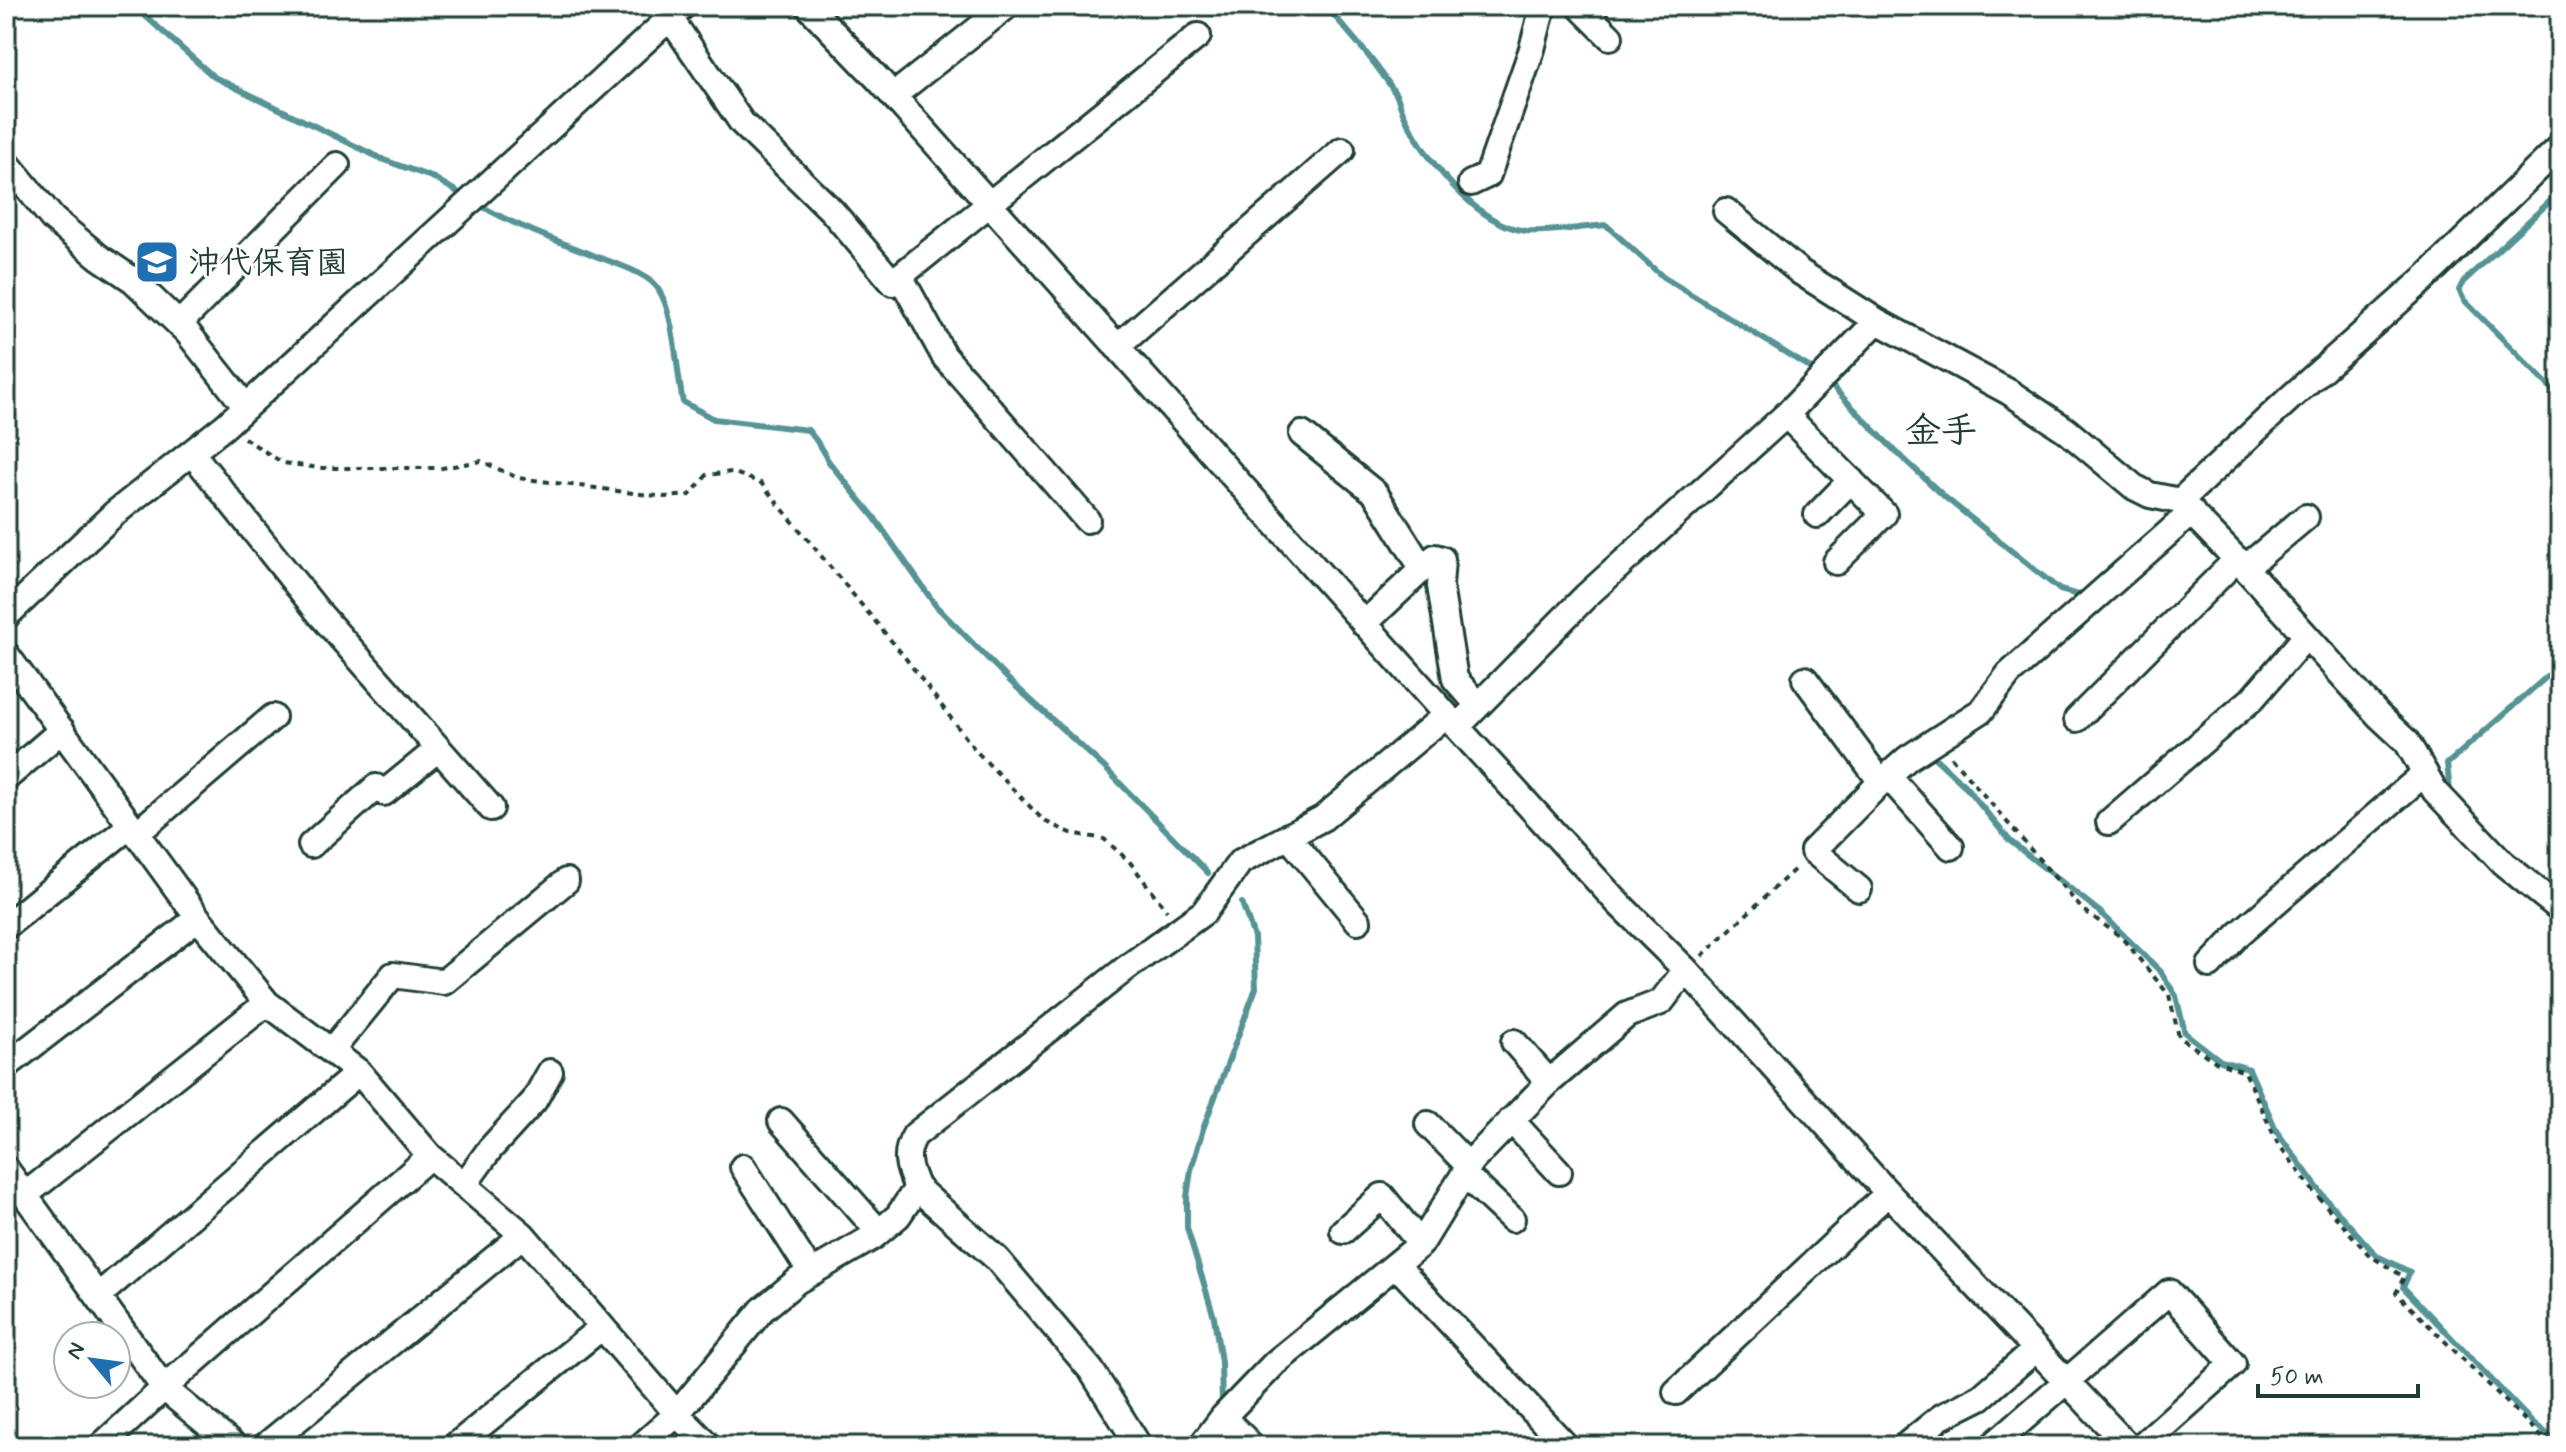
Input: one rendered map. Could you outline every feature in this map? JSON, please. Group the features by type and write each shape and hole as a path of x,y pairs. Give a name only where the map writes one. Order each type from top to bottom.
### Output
{"street":[{"path":"808,6 893,96 1451,721 1617,902 1686,970 1888,1193 2128,1446"},
{"path":"893,96 1007,6"},
{"path":"1471,183 1488,175 1532,49 1543,6"},
{"path":"1579,6 1610,37"},
{"path":"6,616 115,513 225,426 677,12 742,123 832,211 893,283 1198,36"},
{"path":"1859,889 1813,851 1908,758 1981,711 2009,674 2186,506 2290,398 2424,279 2560,147"},
{"path":"1117,347 1342,150"},
{"path":"6,162 53,219 133,280 179,324 246,407"},
{"path":"179,324 337,165"},
{"path":"1726,211 1800,272 1877,321 2009,392 2066,430 2134,487 2186,506 2379,716 2407,742 2435,791 2503,863 2560,909"},
{"path":"900,276 944,356 1087,520"},
{"path":"1139,1446 1091,1370 997,1259 917,1188 909,1170 906,1149 915,1135 1125,969 1204,912 1240,862 1323,818 1451,721 1478,705 1586,596 1786,415 1877,321"},
{"path":"1786,415 1884,514 1836,562"},
{"path":"1302,434 1375,493 1422,568"},
{"path":"192,453 319,613 491,808"},
{"path":"1817,515 1851,480"},
{"path":"2077,719 2241,563 2306,517"},
{"path":"1364,624 1435,557 1442,559 1440,586 1455,679 1478,705"},
{"path":"2109,822 2252,699 2306,636"},
{"path":"6,654 198,918 267,1003 359,1072 430,1156 523,1235 677,1414 709,1446"},
{"path":"1805,679 1884,779 1951,847"},
{"path":"6,926 134,829 273,717"},
{"path":"6,778 62,730"},
{"path":"311,845 376,787 384,793 438,749"},
{"path":"2210,965 2239,934 2425,773"},
{"path":"1288,836 1358,921"},
{"path":"331,1051 393,975 444,982 566,881"},
{"path":"6,1066 198,918"},
{"path":"1201,1446 1223,1417 1275,1363 1421,1244 1467,1170 1549,1082 1627,1015 1661,1002 1686,970"},
{"path":"25,1195 267,1003"},
{"path":"1514,1042 1549,1082"},
{"path":"98,1296 359,1072"},
{"path":"464,1185 490,1149 534,1101 550,1072"},
{"path":"1511,1120 1559,1172"},
{"path":"781,1121 879,1232"},
{"path":"1428,1124 1512,1219"},
{"path":"101,1446 430,1156"},
{"path":"743,1167 811,1273"},
{"path":"6,1169 164,1388 234,1446"},
{"path":"641,1446 677,1414 762,1310 797,1281 879,1232 898,1216 917,1188"},
{"path":"1676,1392 1888,1193"},
{"path":"1343,1231 1382,1196 1421,1244"},
{"path":"265,1446 523,1235"},
{"path":"1396,1265 1566,1446"},
{"path":"1992,1446 2169,1292 2233,1364 2141,1446"},
{"path":"455,1446 602,1327"},
{"path":"1905,1446 1941,1417 1981,1397 2036,1349"},
{"path":"1223,1417 1252,1446"}],"path":[{"path":"225,426 283,463 320,468 442,468 481,461 518,478 664,497 690,495 707,475 732,472 761,483 903,655 976,751 1044,821 1071,833 1104,839 1129,861 1180,929"},
{"path":"1938,741 2082,909 2121,937 2169,995 2179,1037 2216,1062 2245,1072 2277,1142 2314,1192 2369,1255 2404,1277 2396,1293 2551,1446"},
{"path":"1686,970 1800,865"}],"waterway":[{"path":"134,6 214,77 384,160 434,178 466,197"},
{"path":"1326,6 1387,81 1422,147 1469,202 1507,226 1526,231 1606,225 1663,277 1820,374"},
{"path":"2560,192 2463,282 2459,290 2464,300 2560,397"},
{"path":"476,203 533,231 649,279 661,294 671,323 683,402 714,419 808,430 936,606 1010,681 1105,768 1208,873"},
{"path":"1828,382 1946,498 2060,590 2082,596 2078,600"},
{"path":"2454,795 2450,791 2447,764 2560,665"},
{"path":"1932,748 1935,758 1964,785 2010,841 2100,912 2161,972 2176,996 2185,1033 2221,1061 2249,1069 2277,1132 2325,1198 2377,1256 2410,1272 2403,1287 2531,1421 2560,1444"},
{"path":"2533,873 2560,891"},
{"path":"1222,1406 1221,1362 1214,1317 1187,1228 1187,1197 1203,1129 1256,988 1254,937 1242,903"},
{"path":"1223,1430 1224,1446"}],"place":[{"name":"沖代保育園","path":"157,262"}],"district":[{"name":"金手","path":"1941,429"}]}
